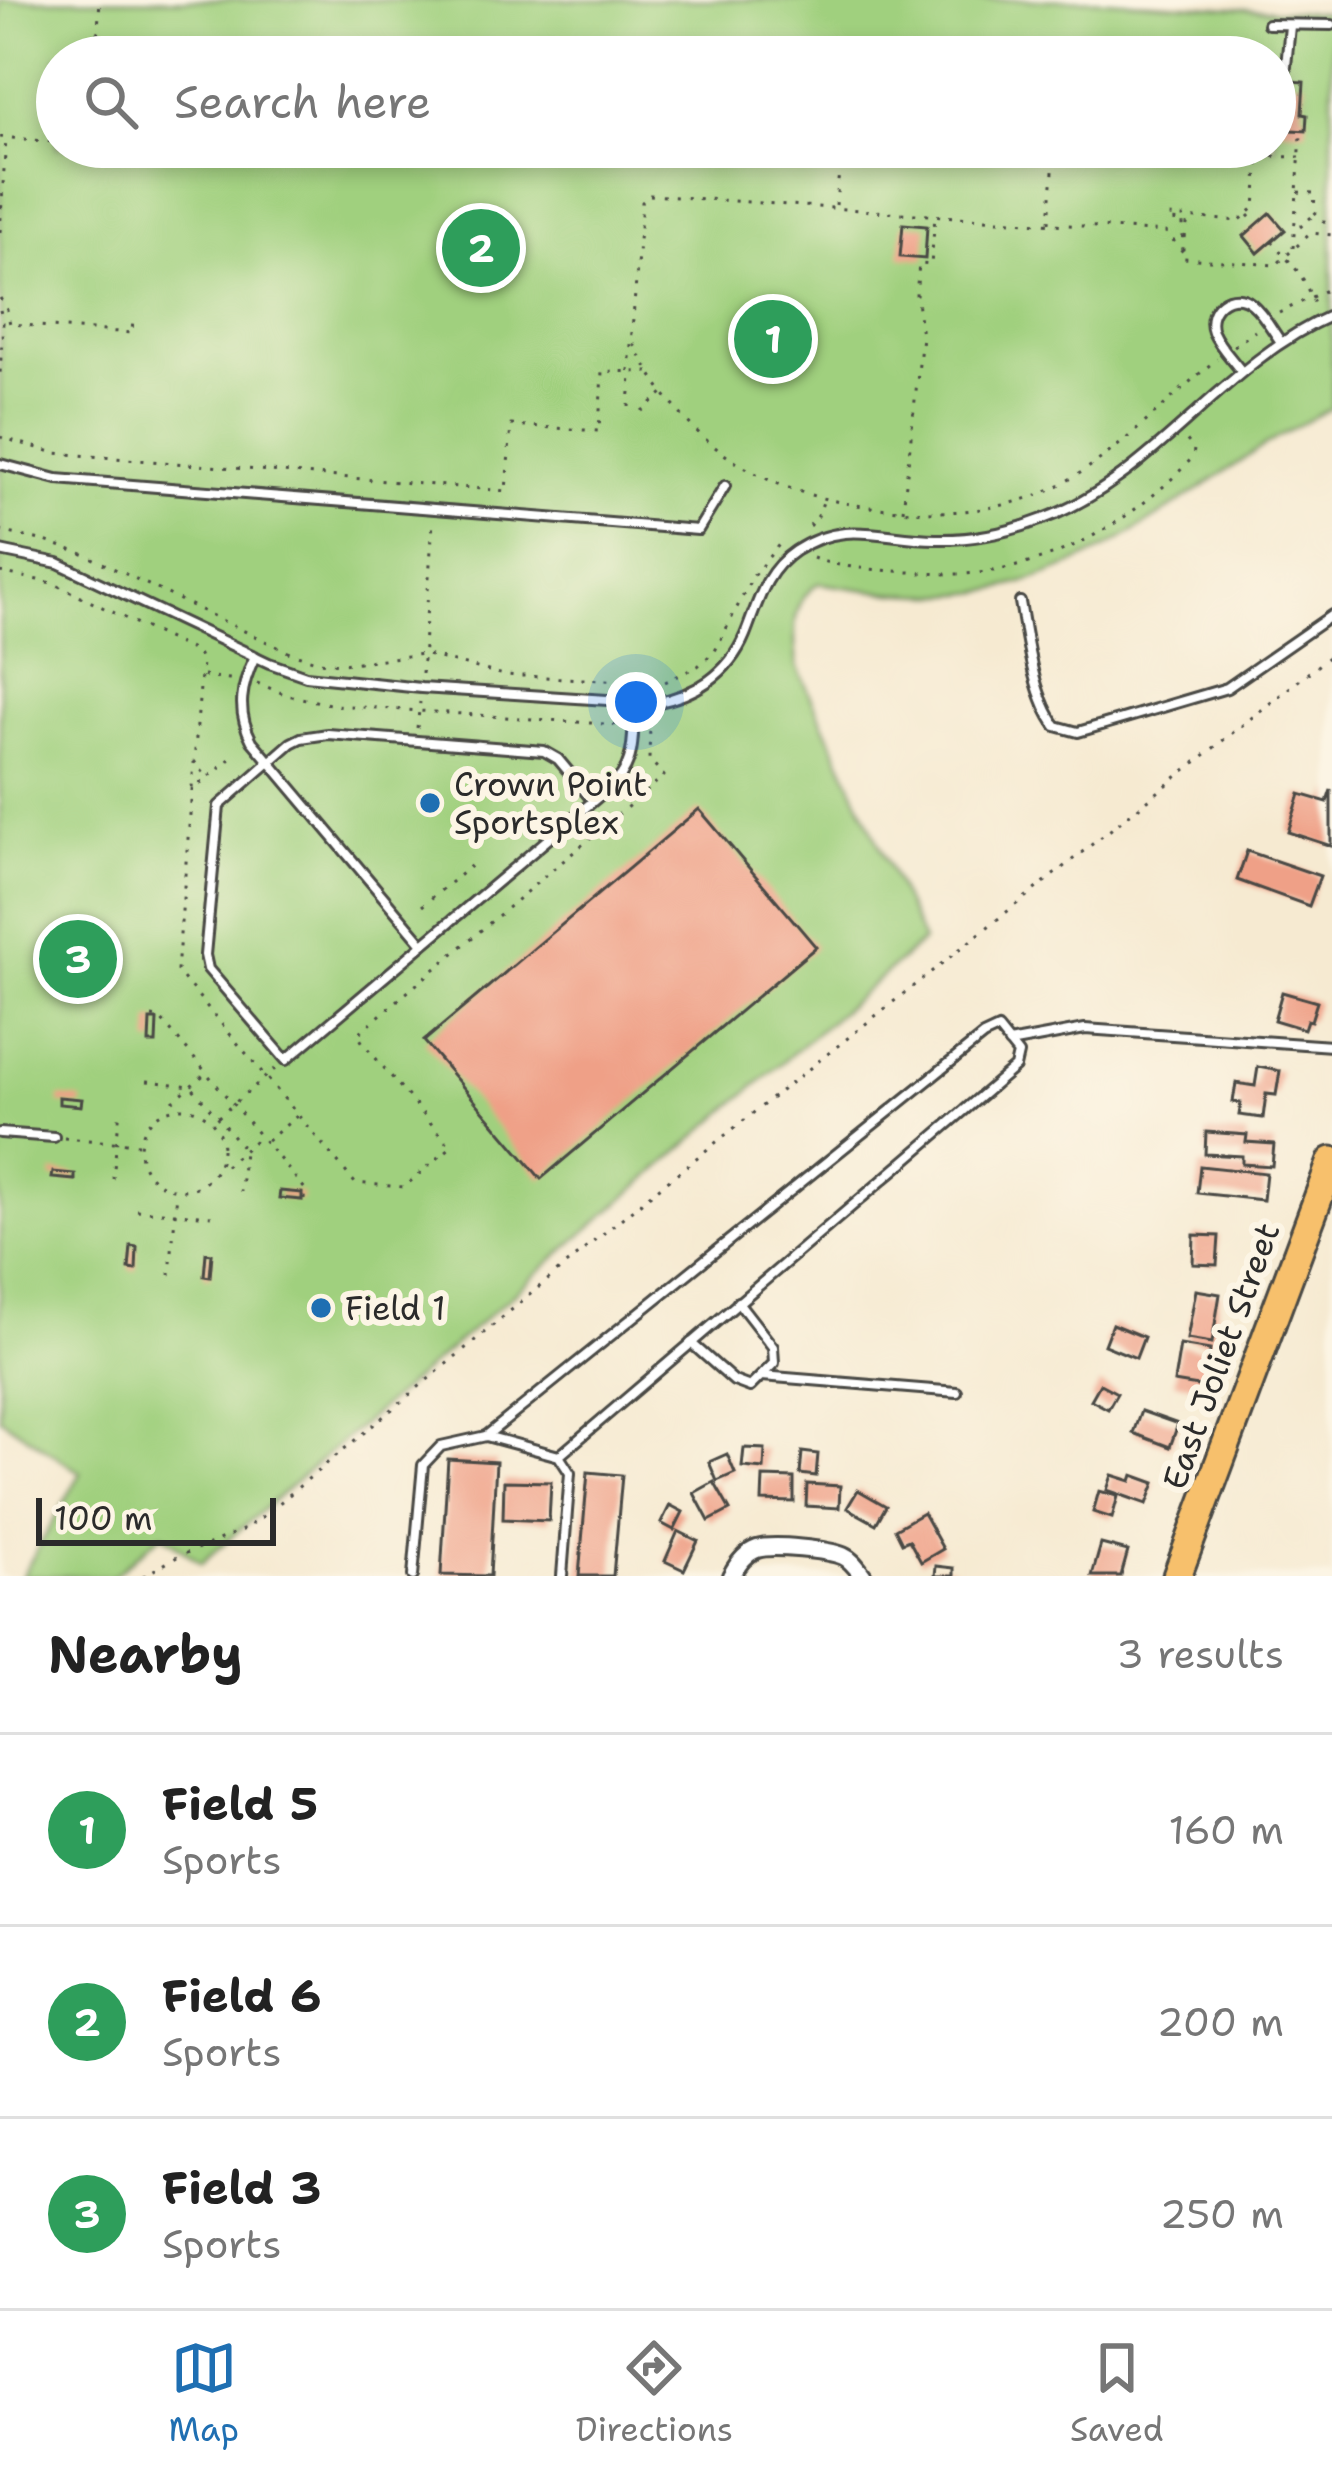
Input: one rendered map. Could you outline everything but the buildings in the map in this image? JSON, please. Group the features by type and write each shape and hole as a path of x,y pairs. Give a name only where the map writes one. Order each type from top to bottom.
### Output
{"main road":[{"name":"East Joliet Street","path":"1178,1576 1332,1161"}],"street":[{"path":"731,1576 746,1555 772,1547 840,1555 863,1576"}],"lane":[{"path":"1268,24 1332,25"},
{"path":"1289,36 1290,26"},
{"path":"1241,371 1212,328 1213,314 1221,302 1233,298 1250,303 1281,342"},
{"path":"0,550 70,567 255,656 323,680 634,703 670,700 716,676 738,649 768,578 798,549 846,531 936,539 994,534 1047,518 1097,493 1241,371 1281,342 1332,316"},
{"path":"0,464 57,479 698,530 725,486"},
{"path":"1020,602 1046,709 1056,726 1078,732 1227,688 1332,615"},
{"path":"255,656 244,681 242,710 252,740 423,944"},
{"path":"593,801 558,759 544,751 310,736 291,743 223,800 216,813 205,955 208,969 286,1060 617,781 628,767 634,703"},
{"path":"413,1576 423,1465 440,1446 486,1436 983,1036 998,1030 1018,1054 1015,1067 559,1456"},
{"path":"1009,1043 1085,1030 1332,1046"},
{"path":"0,1133 54,1137"},
{"path":"692,1342 734,1381 750,1387 774,1363 773,1347 738,1302"},
{"path":"762,1376 957,1392"},
{"path":"486,1436 559,1456 570,1473 562,1576"}],"path":[{"path":"97,36 100,0"},
{"path":"1293,250 1301,136"},
{"path":"0,232 3,138 36,140"},
{"path":"1296,158 1300,158"},
{"path":"836,208 839,168"},
{"path":"1049,224 1053,168"},
{"path":"1184,239 1183,221 1168,220 1169,216 1239,221 1255,207 1258,168"},
{"path":"1297,192 1316,193 1316,213 1332,222"},
{"path":"629,407 646,196 1166,232 1183,252"},
{"path":"1300,227 1316,213"},
{"path":"902,511 922,337 916,294 919,264 931,265 935,214"},
{"path":"1247,214 1257,225"},
{"path":"1188,218 1183,258 1276,265 1311,233 1332,235"},
{"path":"1295,220 1309,236"},
{"path":"1272,241 1301,275 1322,320"},
{"path":"1273,317 1332,287"},
{"path":"0,298 10,324 131,333 133,319"},
{"path":"0,310 0,374"},
{"path":"1232,347 1260,327"},
{"path":"633,342 663,393 697,432 730,459 778,485 824,500 902,511 974,511 1038,494 1091,466 1220,356"},
{"path":"0,437 55,453 506,491 511,424 598,431 602,371 650,372"},
{"path":"642,411 663,393"},
{"path":"1159,409 1169,421"},
{"path":"809,526 824,500"},
{"path":"416,740 433,520"},
{"path":"0,531 86,555 287,654 342,664 423,654 494,674 607,685 663,683 698,666 721,641 752,575 782,541"},
{"path":"0,572 52,583 196,651 202,659 192,790"},
{"path":"143,1576 266,1514 651,1193 1332,654"},
{"path":"201,676 230,680"},
{"path":"272,690 276,680"},
{"path":"255,683 317,703 619,725"},
{"path":"604,724 606,715"},
{"path":"451,1147 358,1035 664,776 649,759 650,725"},
{"path":"194,761 207,778"},
{"path":"422,906 472,864"},
{"path":"152,1018 160,1018 266,1142 305,1189 304,1199"},
{"path":"215,1119 286,1060"},
{"path":"207,1072 148,1124 140,1144 149,1175 177,1190 200,1185 260,1136"},
{"path":"147,1081 191,1086 244,1149 241,1192"},
{"path":"173,1105 174,1084"},
{"path":"173,1105 215,1119 222,1165"},
{"path":"113,1179 120,1108"},
{"path":"266,1142 298,1115"},
{"path":"54,1137 140,1144"},
{"path":"222,1165 243,1167"},
{"path":"170,1275 177,1190"},
{"path":"137,1210 212,1216"}],"green space":[{"name":"Crown Point Sportsplex","path":"0,0 1098,0 1332,14 1332,408 1248,456 1127,536 1040,577 950,595 819,583 802,600 795,631 797,666 923,941 201,1563 162,1534 113,1576 22,1576 81,1473 0,1418"}],"place":[{"name":"Field 6","path":"481,248"},
{"name":"Field 5","path":"773,339"},
{"name":"Crown Point Sportsplex","path":"430,803"},
{"name":"Field 3","path":"78,959"},
{"name":"Field 1","path":"321,1308"}]}
